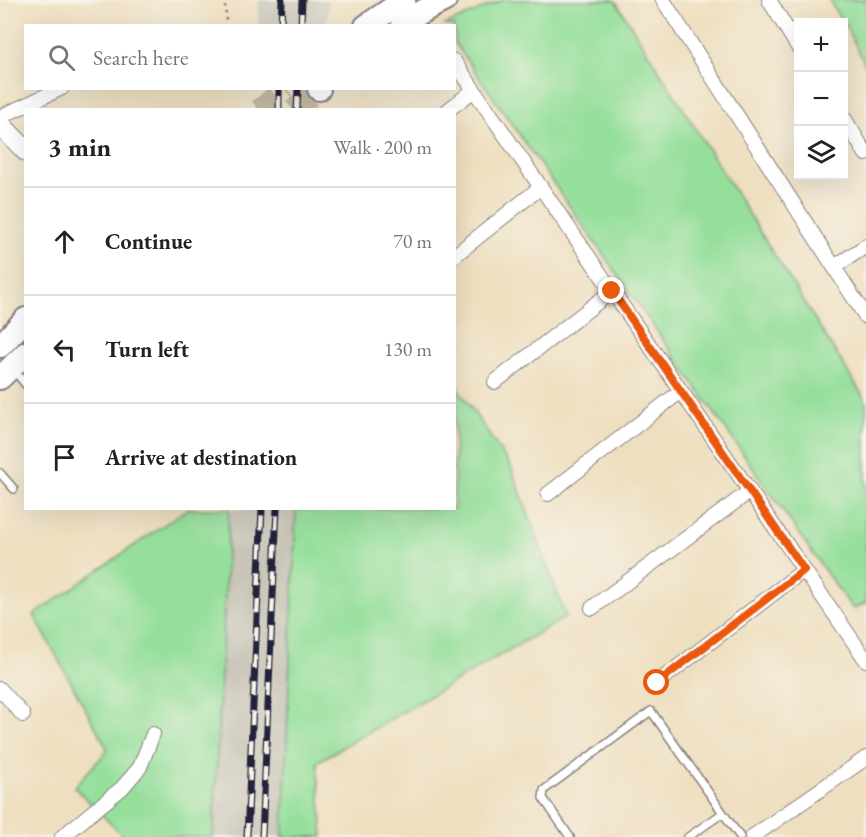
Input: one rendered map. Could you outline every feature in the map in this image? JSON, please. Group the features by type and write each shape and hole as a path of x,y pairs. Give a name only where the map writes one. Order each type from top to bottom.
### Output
{"main road":[{"path":"372,24 445,0"},
{"path":"404,24 417,9"},
{"path":"0,346 24,321"}],"street":[{"path":"663,0 866,317"},
{"path":"769,0 794,41"},
{"path":"456,64 866,660"},
{"path":"0,117 58,90"},
{"path":"451,108 474,90"},
{"path":"0,124 24,149"},
{"path":"848,126 866,154"},
{"path":"456,254 541,187"},
{"path":"834,267 866,246"},
{"path":"495,382 612,291"},
{"path":"548,494 681,391"},
{"path":"592,608 750,491"},
{"path":"657,683 804,570"},
{"path":"0,689 23,716"},
{"path":"62,837 122,788 140,767 153,734"},
{"path":"752,837 866,758"}],"lane":[{"path":"12,366 24,382"},
{"path":"0,473 14,489"},
{"path":"570,837 543,798 544,790 651,711 740,837"},
{"path":"688,837 723,813"}],"path":[{"path":"225,0 226,24"}],"shaded area":[{"path":"259,0 329,0 326,24 258,24"},
{"path":"229,510 296,510 283,837 213,837"}],"green space":[{"path":"503,0 615,0 866,401 866,603 853,609 835,585 456,44 456,24 447,24"},
{"path":"829,0 866,0 866,67 848,30 848,18 840,18"},
{"path":"456,385 511,467 566,617 317,762 323,837 283,837 296,510 456,510"},
{"path":"186,510 229,510 213,837 124,837 74,787 108,750 34,615"}],"tunnel":[{"path":"261,108 284,90"},
{"path":"295,108 318,90"}],"railway":[{"path":"281,24 282,0"},
{"path":"301,24 302,0"},
{"path":"279,90 279,108"},
{"path":"297,108 298,90"},
{"path":"247,837 262,510"},
{"path":"262,837 277,510"}],"route":[{"path":"612,291 804,570 657,683"}]}
